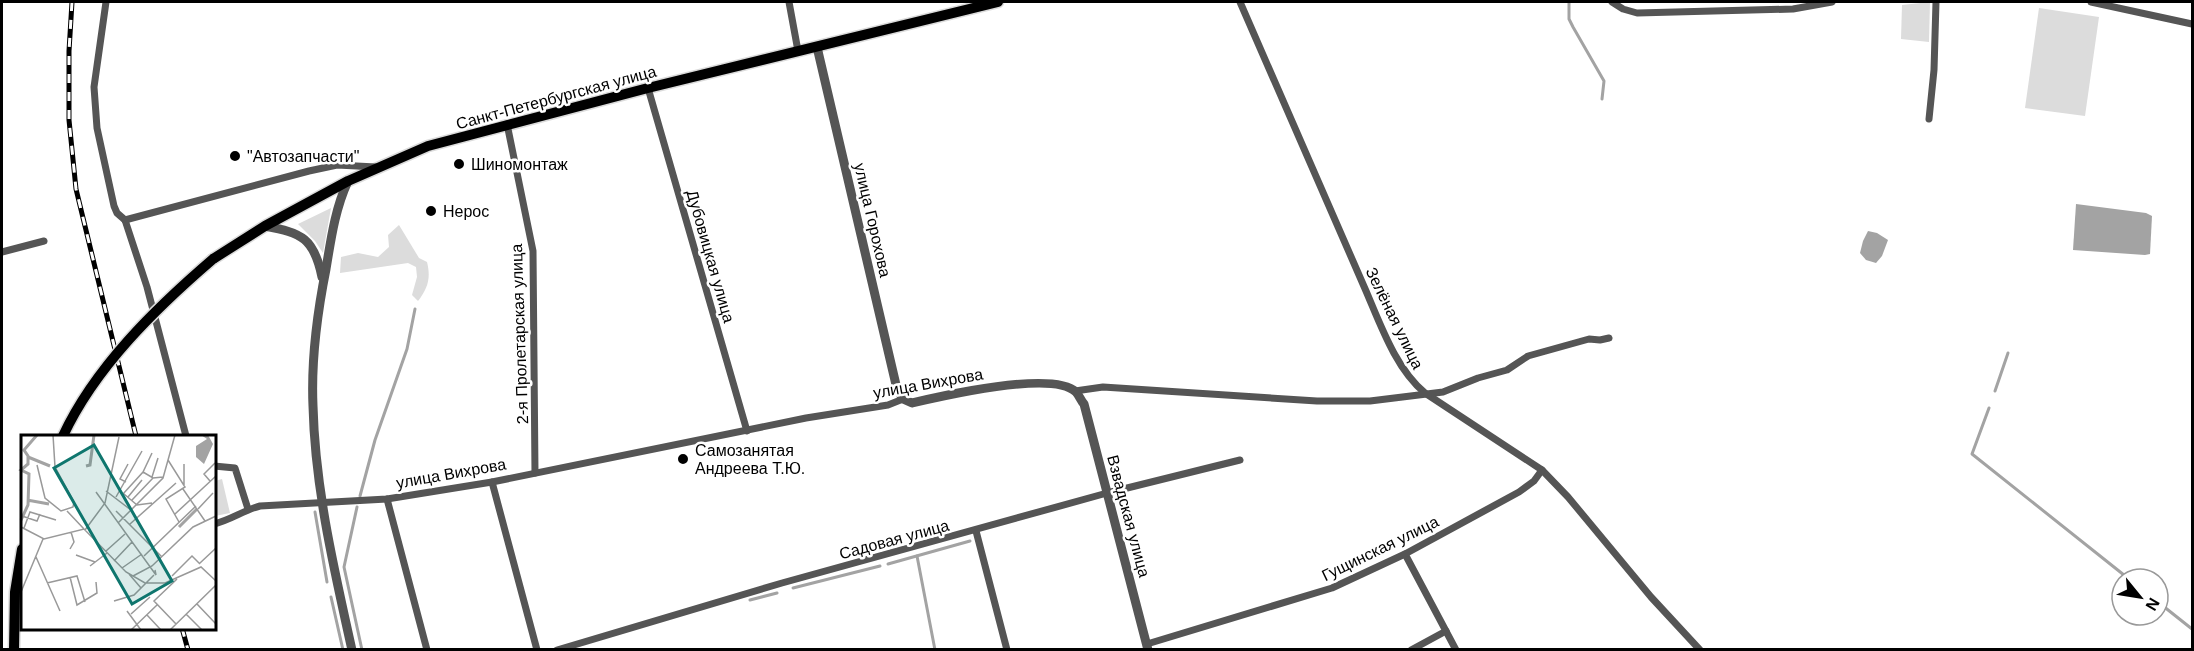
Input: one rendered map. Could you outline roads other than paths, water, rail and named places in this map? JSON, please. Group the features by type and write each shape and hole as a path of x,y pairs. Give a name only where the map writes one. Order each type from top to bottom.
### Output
{"main road":[{"name":"Санкт-Петербургская улица","path":"378,167 428,146 507,124 998,2"},
{"path":"64,435 93,386 129,339 168,297 213,259 265,226 378,167"},
{"path":"14,650 15,592 21,555"}],"street":[{"path":"106,2 94,87 97,128 114,206 117,213 125,220 147,287 186,435"},
{"path":"789,2 798,51"},
{"name":"Зелёная улица","path":"1240,2 1384,331 1411,381 1425,393 1542,470 1568,497 1651,597 1700,650"},
{"path":"1612,2 1623,9 1637,13 1793,9 1832,2"},
{"path":"1929,119 1934,70 1936,2"},
{"path":"2091,2 2193,24"},
{"name":"улица Горохова","path":"817,46 897,389 903,399"},
{"name":"Дубовицкая улица","path":"648,88 747,431"},
{"name":"2-я Пролетарская улица","path":"507,124 533,251 535,473"},
{"name":"Санкт-Петербургская улица","path":"125,220 337,165 378,167"},
{"path":"348,181 340,197 323,282 313,357 313,406 321,502 352,650"},
{"path":"265,226 299,235 311,246 319,262 323,282"},
{"path":"2,252 44,241"},
{"name":"улица Вихрова","path":"216,524 230,520 248,509 260,506 387,499 492,482 806,418 888,405 903,399 912,403 983,388 1029,384 1061,386 1075,391 1103,387 1317,401 1370,400 1443,392 1478,378 1507,370 1528,356 1589,339 1609,338"},
{"name":"Взвадская улица","path":"1075,391 1084,404 1147,647"},
{"name":"Садовая улица","path":"556,650 783,583 1240,460"},
{"path":"216,466 235,468 248,509"},
{"name":"Гущинская улица","path":"1147,647 1332,588 1405,554 1519,492 1534,482 1542,470"},
{"path":"492,482 537,650"},
{"path":"387,499 427,650"},
{"path":"976,531 1007,650"},
{"path":"1405,554 1456,650"},
{"path":"1411,650 1446,631"}],"waterway":[{"path":"1569,2 1569,19 1604,81 1602,99"},
{"path":"360,496 375,440 407,349 415,309"},
{"path":"1995,391 2008,353"},
{"path":"1989,408 1972,454 2114,567"},
{"path":"357,507 344,567 362,650"},
{"path":"315,512 327,582"},
{"path":"888,564 970,541"},
{"path":"917,556 935,650"},
{"path":"793,588 880,566"},
{"path":"750,600 777,593"},
{"path":"331,597 343,650"},
{"path":"2170,612 2192,629"}],"railway":[{"path":"72,2 69,120 76,189 136,435"},
{"path":"183,630 188,650"}],"place":[{"name":"\"Автозапчасти\"","path":"235,156"},
{"name":"Шиномонтаж","path":"459,164"},
{"name":"Нерос","path":"431,211"},
{"name":"Самозанятая Андреева Т.Ю.","path":"683,459"}]}
